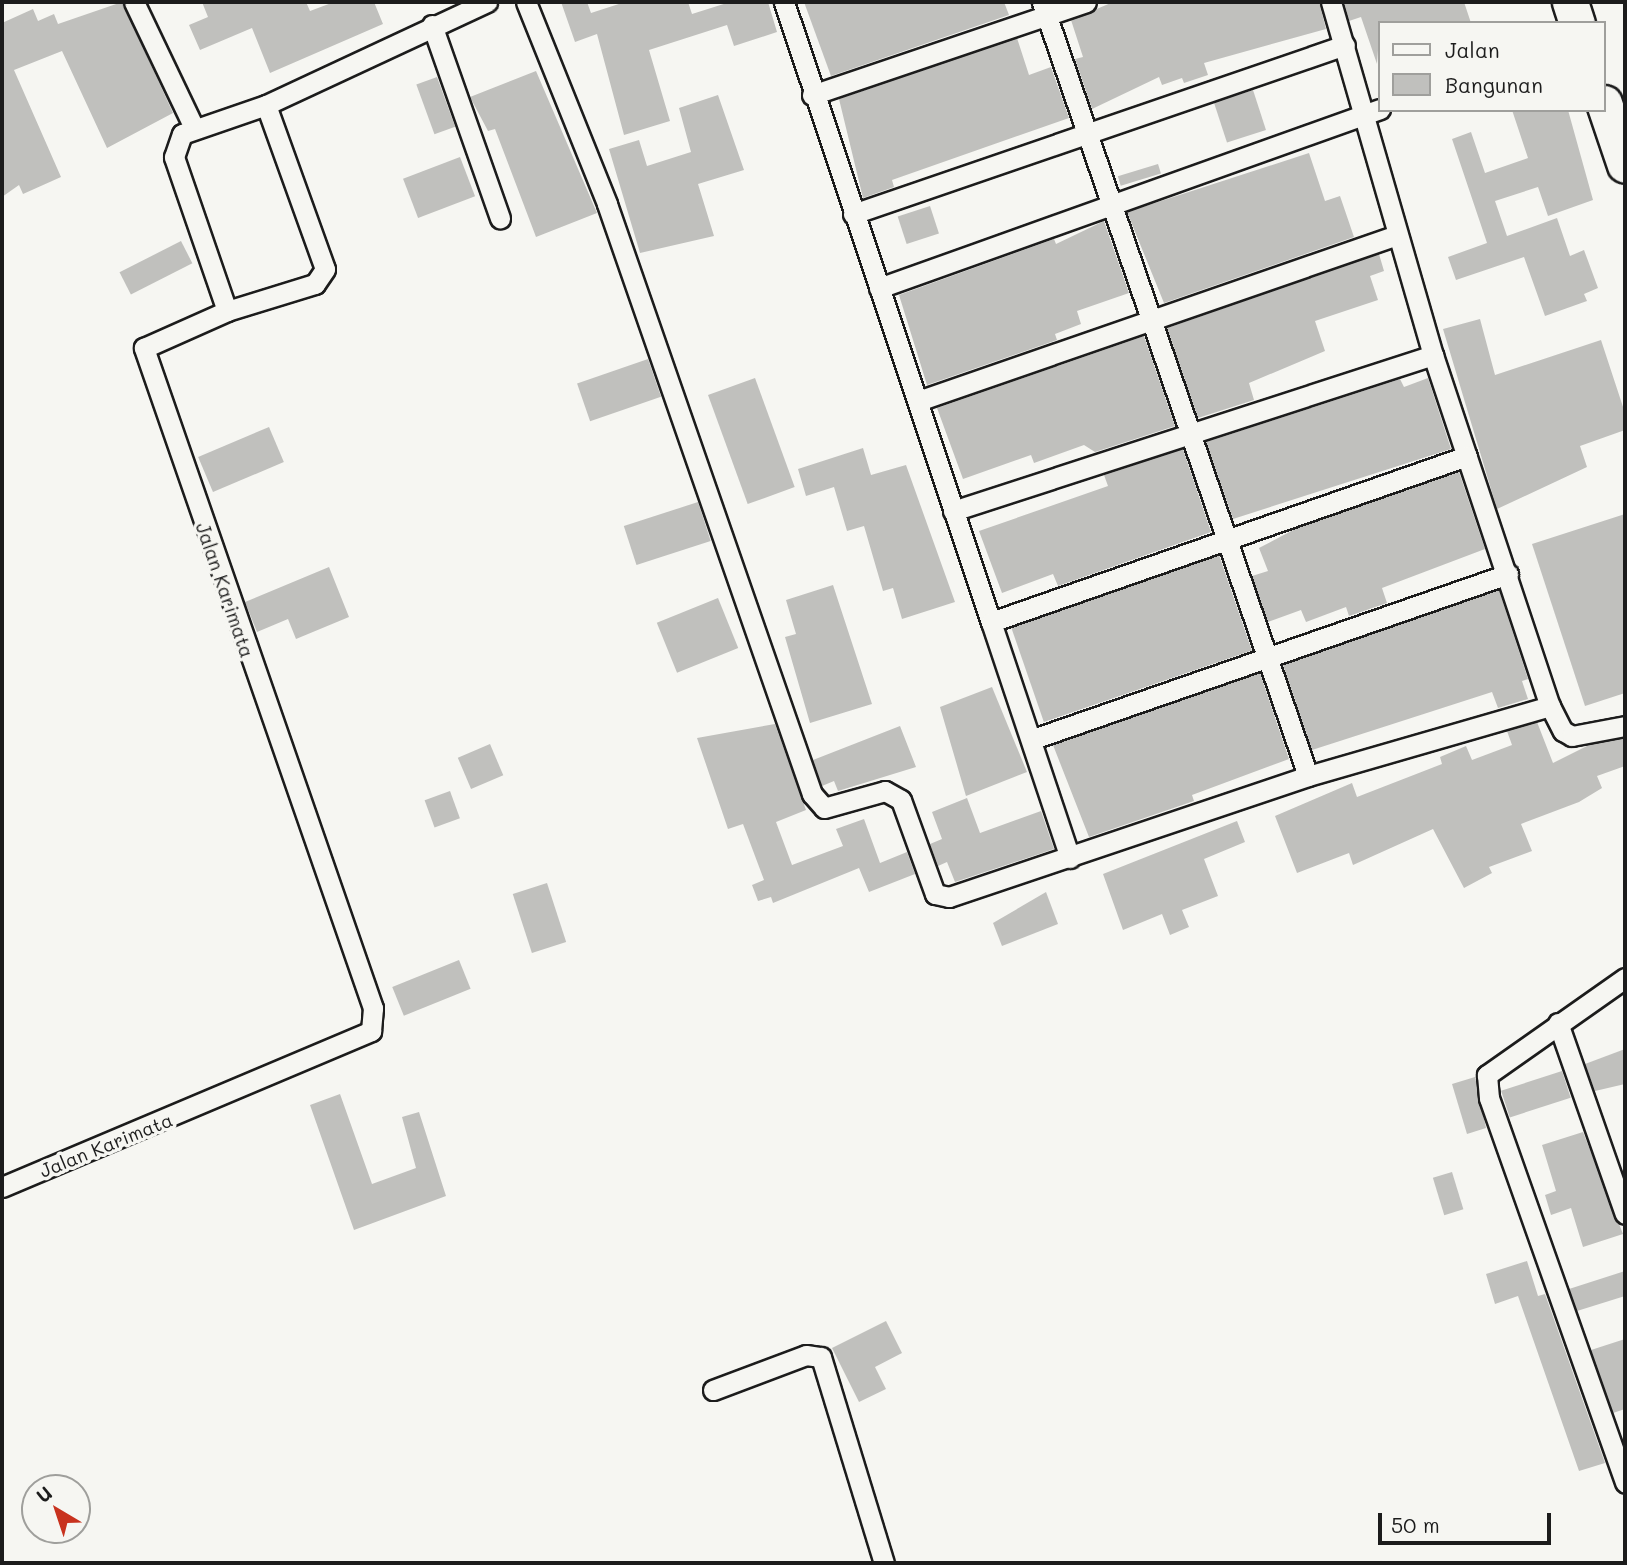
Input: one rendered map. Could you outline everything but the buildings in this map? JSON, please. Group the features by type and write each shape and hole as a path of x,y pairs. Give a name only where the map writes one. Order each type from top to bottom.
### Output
{"highway":[{"path":"1570,2 1576,21"},
{"path":"1606,109 1625,165"}],"street":[{"path":"134,2 194,128"},
{"path":"266,105 325,269 314,284 227,311 174,157 175,144 194,128 266,105 432,25 487,2"},
{"path":"526,2 607,204 818,804 893,794 908,811 932,888 941,897 1070,858 1308,776 1550,706"},
{"path":"784,2 812,95 1033,739 1070,858"},
{"path":"812,95 1044,9 1086,2"},
{"path":"1331,2 1345,45 1373,112 1397,235 1433,355 1550,706 1563,732 1572,736 1625,726"},
{"path":"1044,9 1225,542 1308,776"},
{"path":"432,25 500,218"},
{"path":"853,214 1087,136 1345,45"},
{"path":"879,288 1373,112"},
{"path":"918,401 1397,235"},
{"name":"Jalan Karimata","path":"2,1187 359,1041 373,1024 145,361 151,340 227,311"},
{"path":"953,511 1433,355"},
{"path":"991,622 1467,456"},
{"path":"1033,739 1508,574"},
{"path":"1625,978 1495,1064 1487,1088 1625,1483"},
{"path":"1558,1023 1625,1214"},
{"path":"713,1390 806,1355 821,1357 884,1563"}]}
